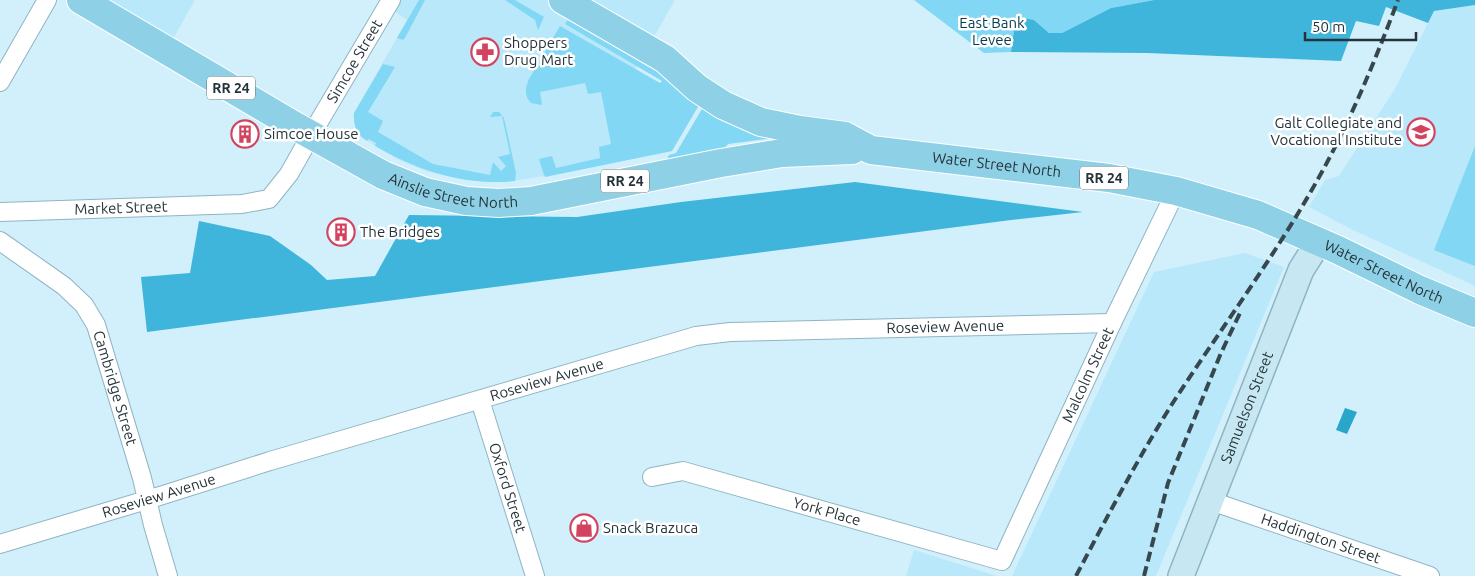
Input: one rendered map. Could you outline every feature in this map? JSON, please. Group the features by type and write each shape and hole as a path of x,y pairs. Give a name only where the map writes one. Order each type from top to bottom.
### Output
{"main road":[{"name":"Ainslie Street North","path":"80,0 383,175 425,192 466,202 499,204 531,201 721,163 782,153 871,150"},
{"name":"Water Street North","path":"563,0 666,59 697,88 723,104 761,122 845,136 871,150 1109,178 1176,191 1258,215 1318,243 1338,250 1420,290 1475,313"}],"street":[{"path":"0,82 47,0"},
{"name":"Simcoe Street","path":"242,204 269,199 289,174 391,0"},
{"name":"Malcolm Street","path":"1002,561 1112,323 1176,191"},
{"name":"Market Street","path":"0,212 242,204"},
{"name":"Cambridge Street","path":"0,241 64,286 84,305 96,325 148,500 153,525 168,576"},
{"name":"Samuelson Street","path":"1181,576 1301,270 1318,243"},
{"name":"Roseview Avenue","path":"0,544 270,461 696,336 722,333 1112,323"},
{"name":"Oxford Street","path":"480,400 534,576"},
{"name":"York Place","path":"652,477 683,471 1002,561"},
{"name":"Haddington Street","path":"1211,501 1430,576"}],"shaded area":[{"path":"109,0 195,0 173,39"},
{"path":"379,0 675,0 635,70 660,84 667,75 672,151 507,182 484,182 456,178 426,171 399,160 361,137 354,121 354,113 407,20"},
{"path":"1154,0 1475,0 1475,5 1434,11 1428,23 1386,7 1379,26 1356,21 1341,61 1147,53 1011,52 1016,16 1034,20 1049,33 1062,33 1111,8"},
{"name":"Galt Collegiate and Vocational Institute","path":"1475,5 1475,286 1351,229 1309,207 1325,180 1339,176 1396,87 1434,11"},
{"path":"855,182 1083,212 147,332 141,277 190,273 199,221 270,236 311,265 327,280 375,276 409,215 577,217 681,202"},
{"path":"1245,253 1284,267 1156,576 1012,576 1154,272"},
{"path":"1345,408 1357,412 1347,434 1336,430"},
{"path":"914,550 997,576 906,576"}],"green space":[{"path":"419,0 425,0 405,38 403,40 397,38"},
{"path":"505,0 515,0 544,17 538,30 535,20"},
{"name":"East Bank Levee","path":"914,0 1154,0 1111,8 1062,33 1049,33 1034,20 1016,16 1011,52 984,53"},
{"path":"569,18 667,75 702,100 672,151 545,177 539,159 552,156 556,168 600,158 599,147 611,144 601,92 588,94 585,83 540,92 542,105 531,103 527,98 526,89 529,79 560,26 660,83 662,81 565,24"},
{"path":"383,64 395,67 368,112 383,121 378,132 433,164 490,175 493,162 501,171 506,166 498,157 510,154 502,116 490,117 493,112 499,112 504,118 516,173 515,181 478,181 442,175 408,163 375,146 376,143 369,139 367,141 364,139 356,129 354,113"},
{"path":"706,102 781,137 728,144 725,148 667,159 669,155 676,153"},
{"path":"1475,146 1475,266 1434,250"}],"railway":[{"path":"1076,576 1161,422 1266,264 1318,179 1341,136 1398,0"},
{"path":"1144,576 1168,483 1221,353 1240,313"}],"place":[{"name":"Shoppers Drug Mart","path":"485,52"},
{"name":"Galt Collegiate and Vocational Institute","path":"1421,132"},
{"name":"Simcoe House","path":"245,134"},
{"name":"The Bridges","path":"341,232"},
{"name":"Snack Brazuca","path":"584,528"}]}
